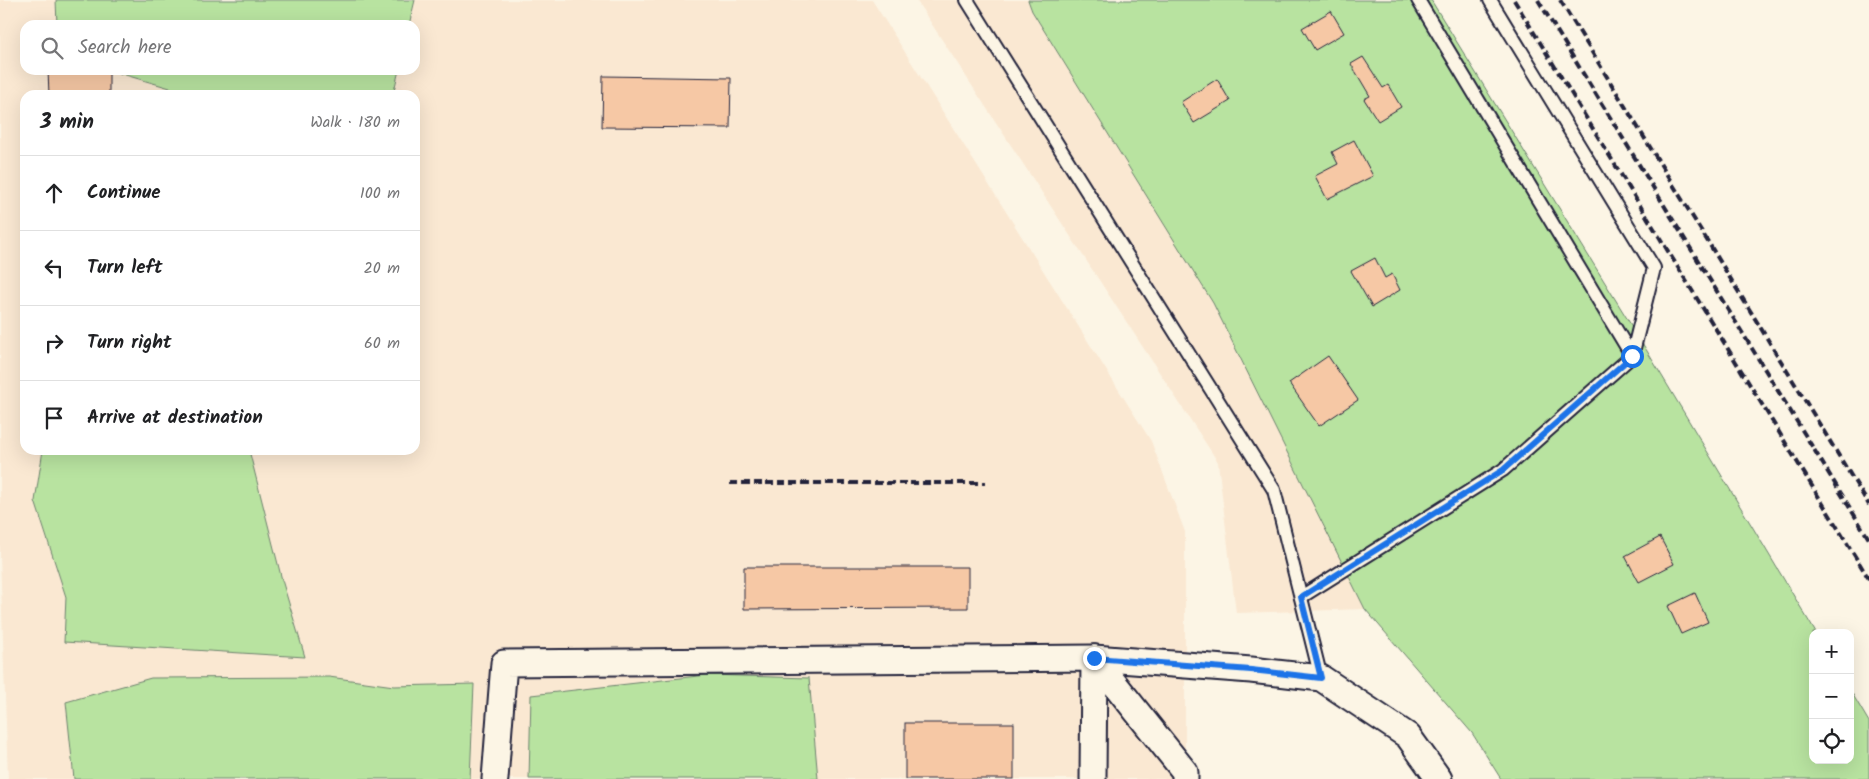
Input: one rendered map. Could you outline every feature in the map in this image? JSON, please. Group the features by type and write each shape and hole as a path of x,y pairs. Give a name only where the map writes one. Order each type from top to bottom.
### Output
{"street":[{"path":"1093,779 1094,658"},
{"path":"1094,658 1186,772 1185,779"},
{"path":"495,779 504,663 1094,658 1251,670 1321,678 1408,736 1439,779"}],"lane":[{"path":"967,0 1274,490 1321,678"},
{"path":"1418,0 1632,356"},
{"path":"1301,597 1503,470 1632,356 1654,268 1490,0"}],"shaded area":[{"path":"0,0 872,0 1151,441 1185,532 1185,779 8,779 0,557"},
{"path":"916,0 1028,0 1032,11 1213,303 1365,609 1236,613 1218,462"}],"green space":[{"path":"56,0 415,0 410,20 57,20"},
{"path":"1028,0 1431,0 1644,346 1814,629 1809,629 1809,764 1854,764 1854,697 1869,722 1869,779 1501,779 1472,733 1365,609 1213,303 1032,11"},
{"path":"125,75 398,75 394,90 177,90"},
{"path":"42,455 250,455 282,580 305,657 64,642 66,597 35,501"},
{"path":"707,675 809,678 818,779 529,779 531,695"},
{"path":"329,677 394,686 474,684 470,779 74,779 66,702 151,678"}],"building":[{"path":"1331,11 1344,33 1315,50 1302,28"},
{"path":"1363,57 1383,88 1388,85 1401,107 1378,121 1364,99 1370,96 1351,64"},
{"path":"48,75 109,75 109,90 49,90"},
{"path":"603,76 731,78 730,128 602,127"},
{"path":"1217,79 1230,101 1194,123 1181,102"},
{"path":"1354,140 1373,176 1327,199 1315,176 1338,164 1332,152"},
{"path":"1375,258 1385,278 1392,274 1400,290 1372,307 1351,271"},
{"path":"1328,356 1358,400 1319,426 1289,383"},
{"path":"1660,537 1674,564 1639,582 1625,556"},
{"path":"744,567 968,567 968,608 744,609"},
{"path":"1695,593 1708,622 1681,634 1668,606"},
{"path":"905,723 1014,723 1014,779 905,779"}],"railway":[{"path":"1514,0 1869,579"},
{"path":"1538,0 1869,539"},
{"path":"1560,0 1869,505"},
{"path":"730,483 985,483"}],"route":[{"path":"1094,658 1251,670 1321,678 1301,597 1503,470 1632,356"}]}
